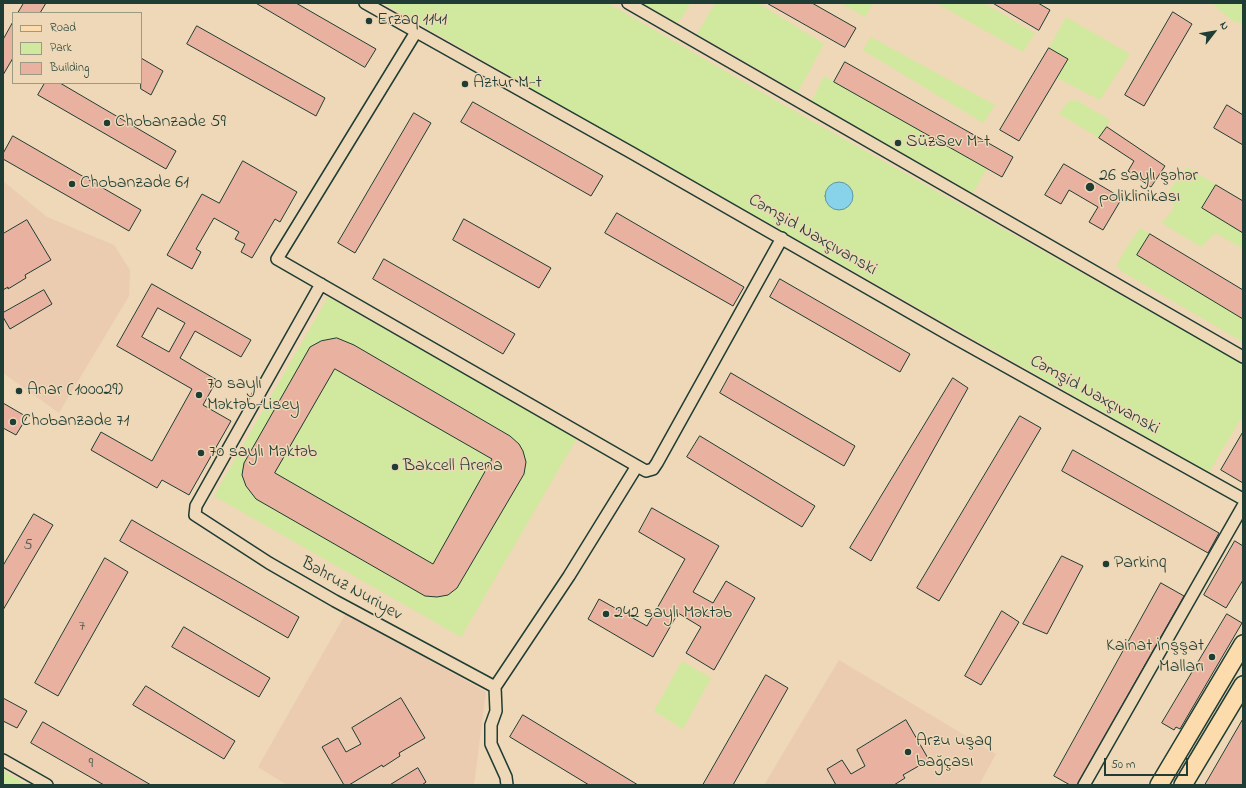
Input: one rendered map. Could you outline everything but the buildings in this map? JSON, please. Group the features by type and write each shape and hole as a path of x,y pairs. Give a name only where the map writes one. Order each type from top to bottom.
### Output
{"main road":[{"path":"1159,785 1243,644"},
{"path":"1183,785 1243,685"}],"street":[{"name":"Cəmşid Naxçıvanski","path":"365,3 1243,499"},
{"path":"628,3 1243,357"},
{"path":"416,32 277,258 636,466 646,471 653,469 657,463 782,238"},
{"name":"Bəhruz Nuriyev","path":"321,284 221,465 196,506 196,515 269,563 315,590 495,687"},
{"path":"507,785 506,777 491,744 491,725 496,711 495,687 569,576 636,466"},
{"path":"1084,785 1243,506"},
{"path":"3,760 47,785"}],"shaded area":[{"path":"3,181 47,217 114,245 130,270 129,296 59,413 3,373"},
{"path":"346,613 486,692 474,785 287,785 258,767"},
{"path":"839,660 996,754 979,785 764,785"}],"green space":[{"path":"383,3 608,3 782,104 1243,364 1243,415 1209,472 761,219 533,98 519,81"},
{"path":"642,3 691,3 678,23"},
{"path":"715,3 758,3 824,44 798,92 697,34"},
{"path":"840,3 873,3 865,17"},
{"path":"936,3 984,3 1035,33 1023,52"},
{"path":"1211,3 1243,3 1243,24 1233,21"},
{"path":"1066,17 1130,54 1100,100 1057,78 1068,59 1049,48"},
{"path":"871,37 995,105 983,123 863,50"},
{"path":"824,76 987,168 973,193 812,101"},
{"path":"1074,100 1110,120 1099,138 1059,114 1067,103"},
{"path":"1187,167 1216,185 1202,208 1243,233 1243,249 1216,233 1201,247 1162,223 1175,207 1165,196"},
{"path":"1140,228 1150,234 1137,255 1243,319 1243,342 1121,271 1117,265 1126,248"},
{"name":"Bakcell Arena","path":"328,297 577,438 461,637 214,496"},
{"path":"682,661 711,678 683,729 654,711"},
{"path":"3,771 28,785 3,785"}],"water":[{"path":"839,182 849,186 853,196 849,206 839,210 829,206 825,196 829,186"}],"place":[{"name":"Erzaq 1141","path":"369,21"},
{"name":"Aztur M-t","path":"465,84"},
{"name":"Chobanzade 59","path":"107,123"},
{"name":"SüzSev M-t","path":"898,143"},
{"name":"Chobanzade 61","path":"72,184"},
{"name":"26 saylı şəhər poliklinikası","path":"1090,187"},
{"name":"Anar (100029)","path":"19,391"},
{"name":"70 saylı Məktəb-Lisey","path":"199,395"},
{"name":"Chobanzade 71","path":"13,422"},
{"name":"70 saylı Məktəb","path":"201,453"},
{"name":"Bakcell Arena","path":"395,467"},
{"name":"Parkinq","path":"1106,564"},
{"name":"242 saylı Məktəb","path":"606,614"},
{"name":"Kainat İnşşat Malları","path":"1212,657"},
{"name":"Arzu uşaq bağçası","path":"908,752"}]}
